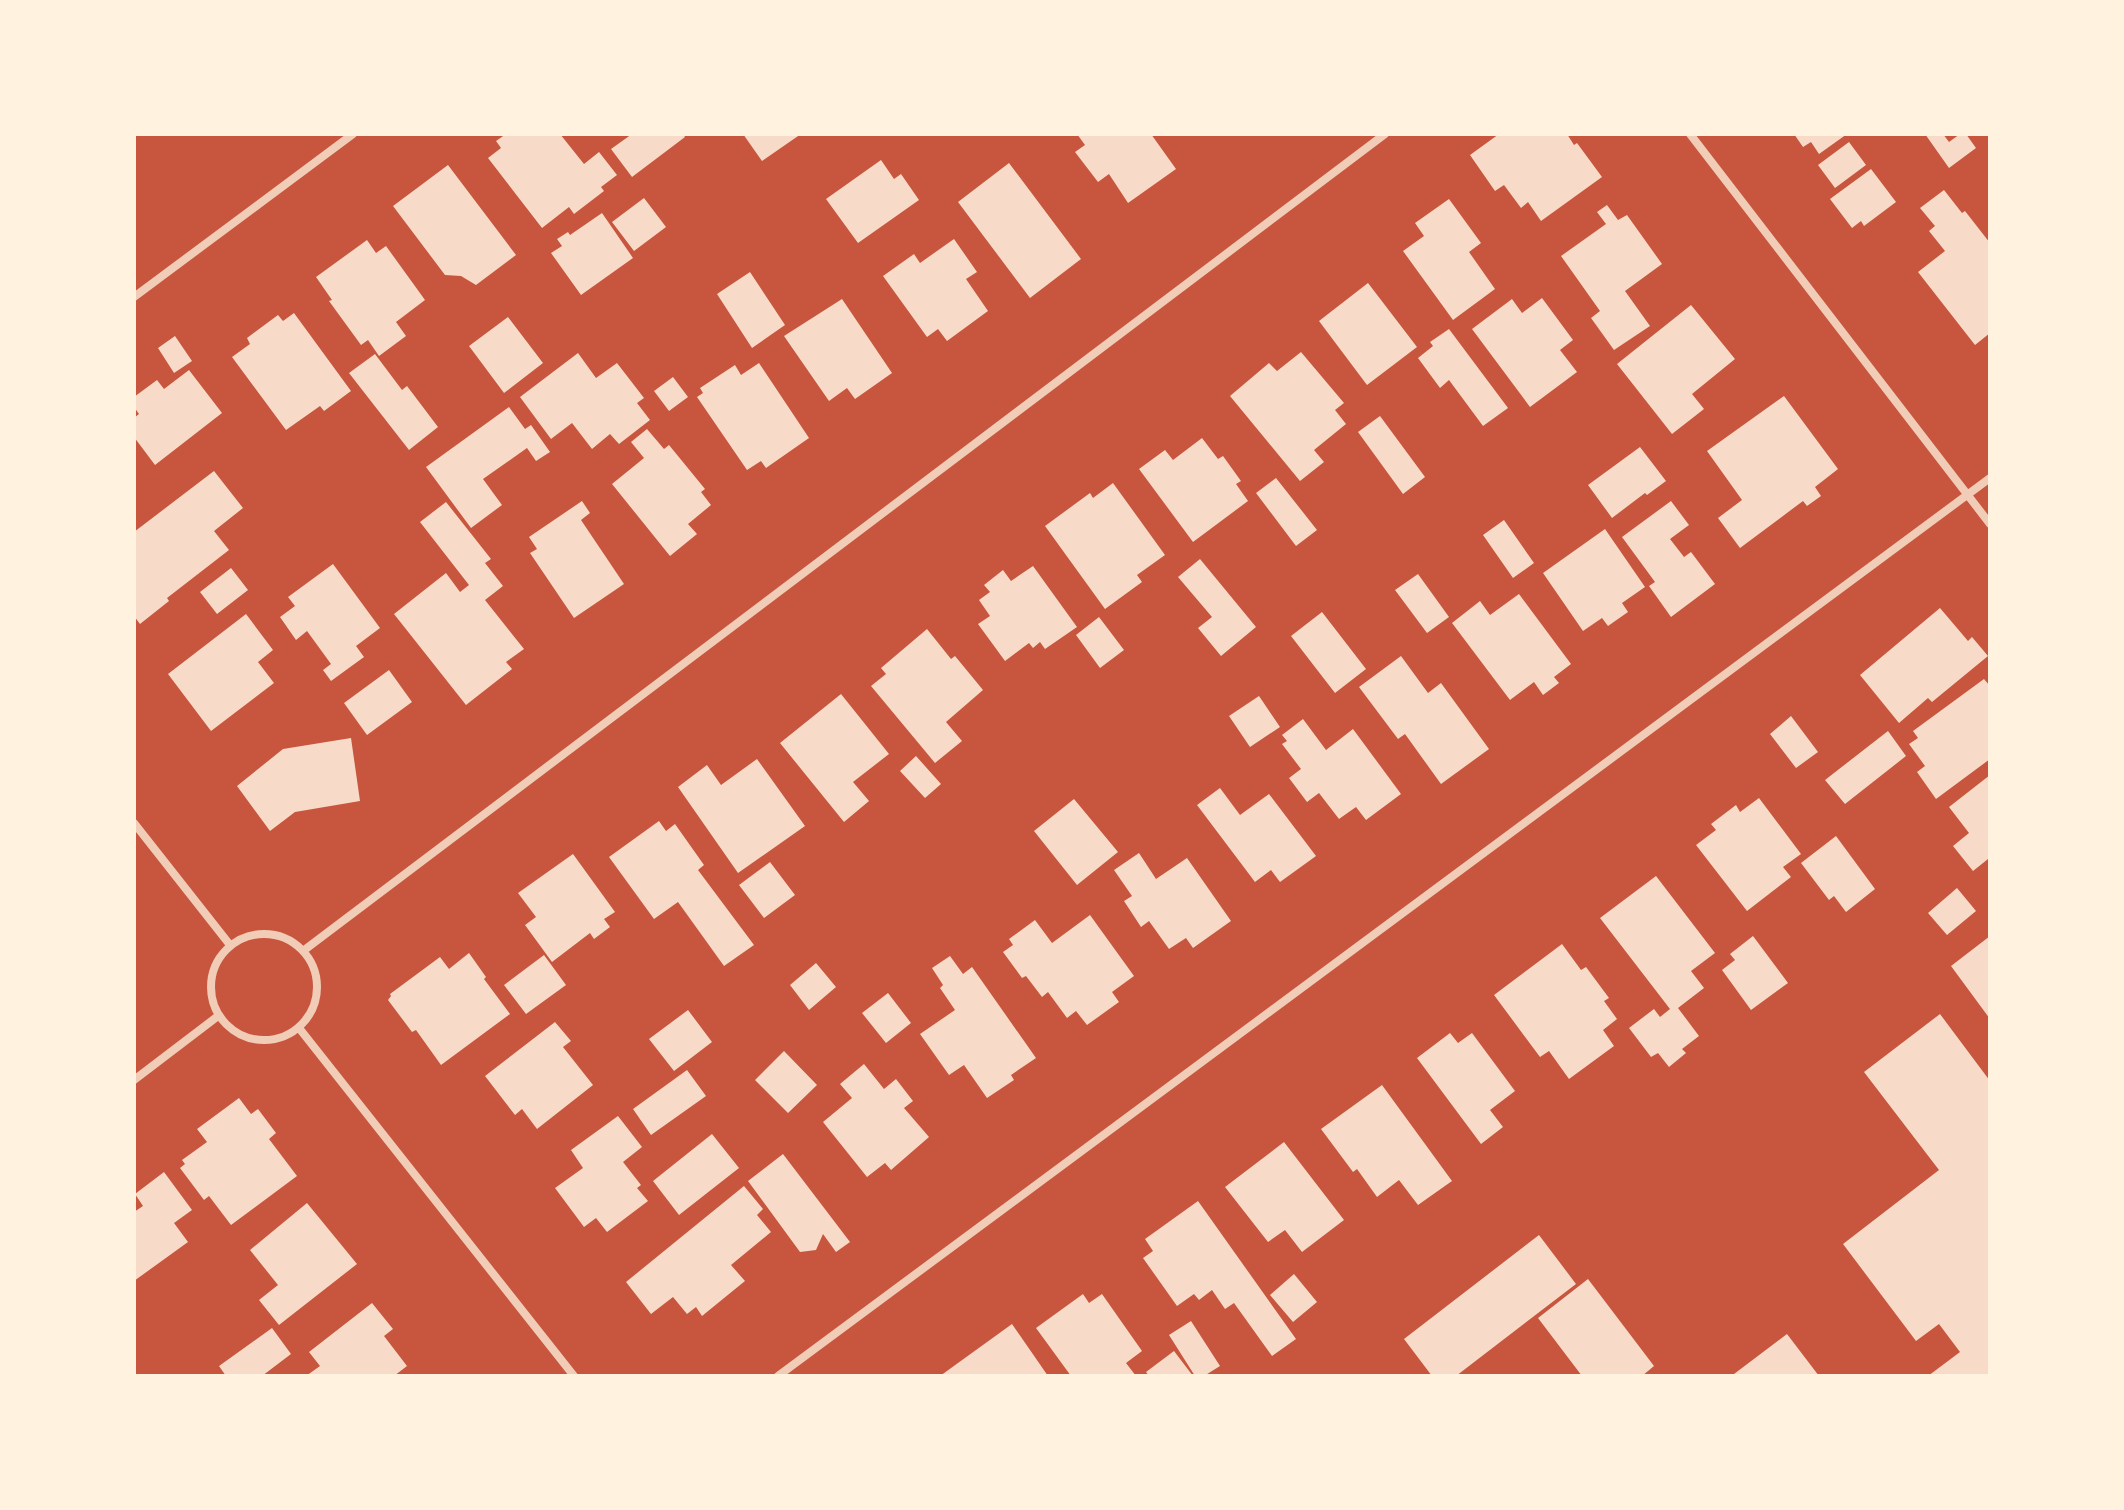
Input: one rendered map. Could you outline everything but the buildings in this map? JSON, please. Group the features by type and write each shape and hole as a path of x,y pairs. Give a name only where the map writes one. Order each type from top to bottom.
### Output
{"street":[{"path":"134,297 353,134"},
{"path":"303,951 1385,134"},
{"path":"1690,134 1990,524"},
{"path":"778,1376 1990,478"},
{"path":"134,823 230,945"},
{"path":"254,934 281,935 303,951 315,969 317,990 312,1010 299,1028 272,1041 241,1036 218,1016 211,998 211,979 217,960 230,945 254,934"},
{"path":"134,1080 218,1016"},
{"path":"299,1028 574,1376"}]}
